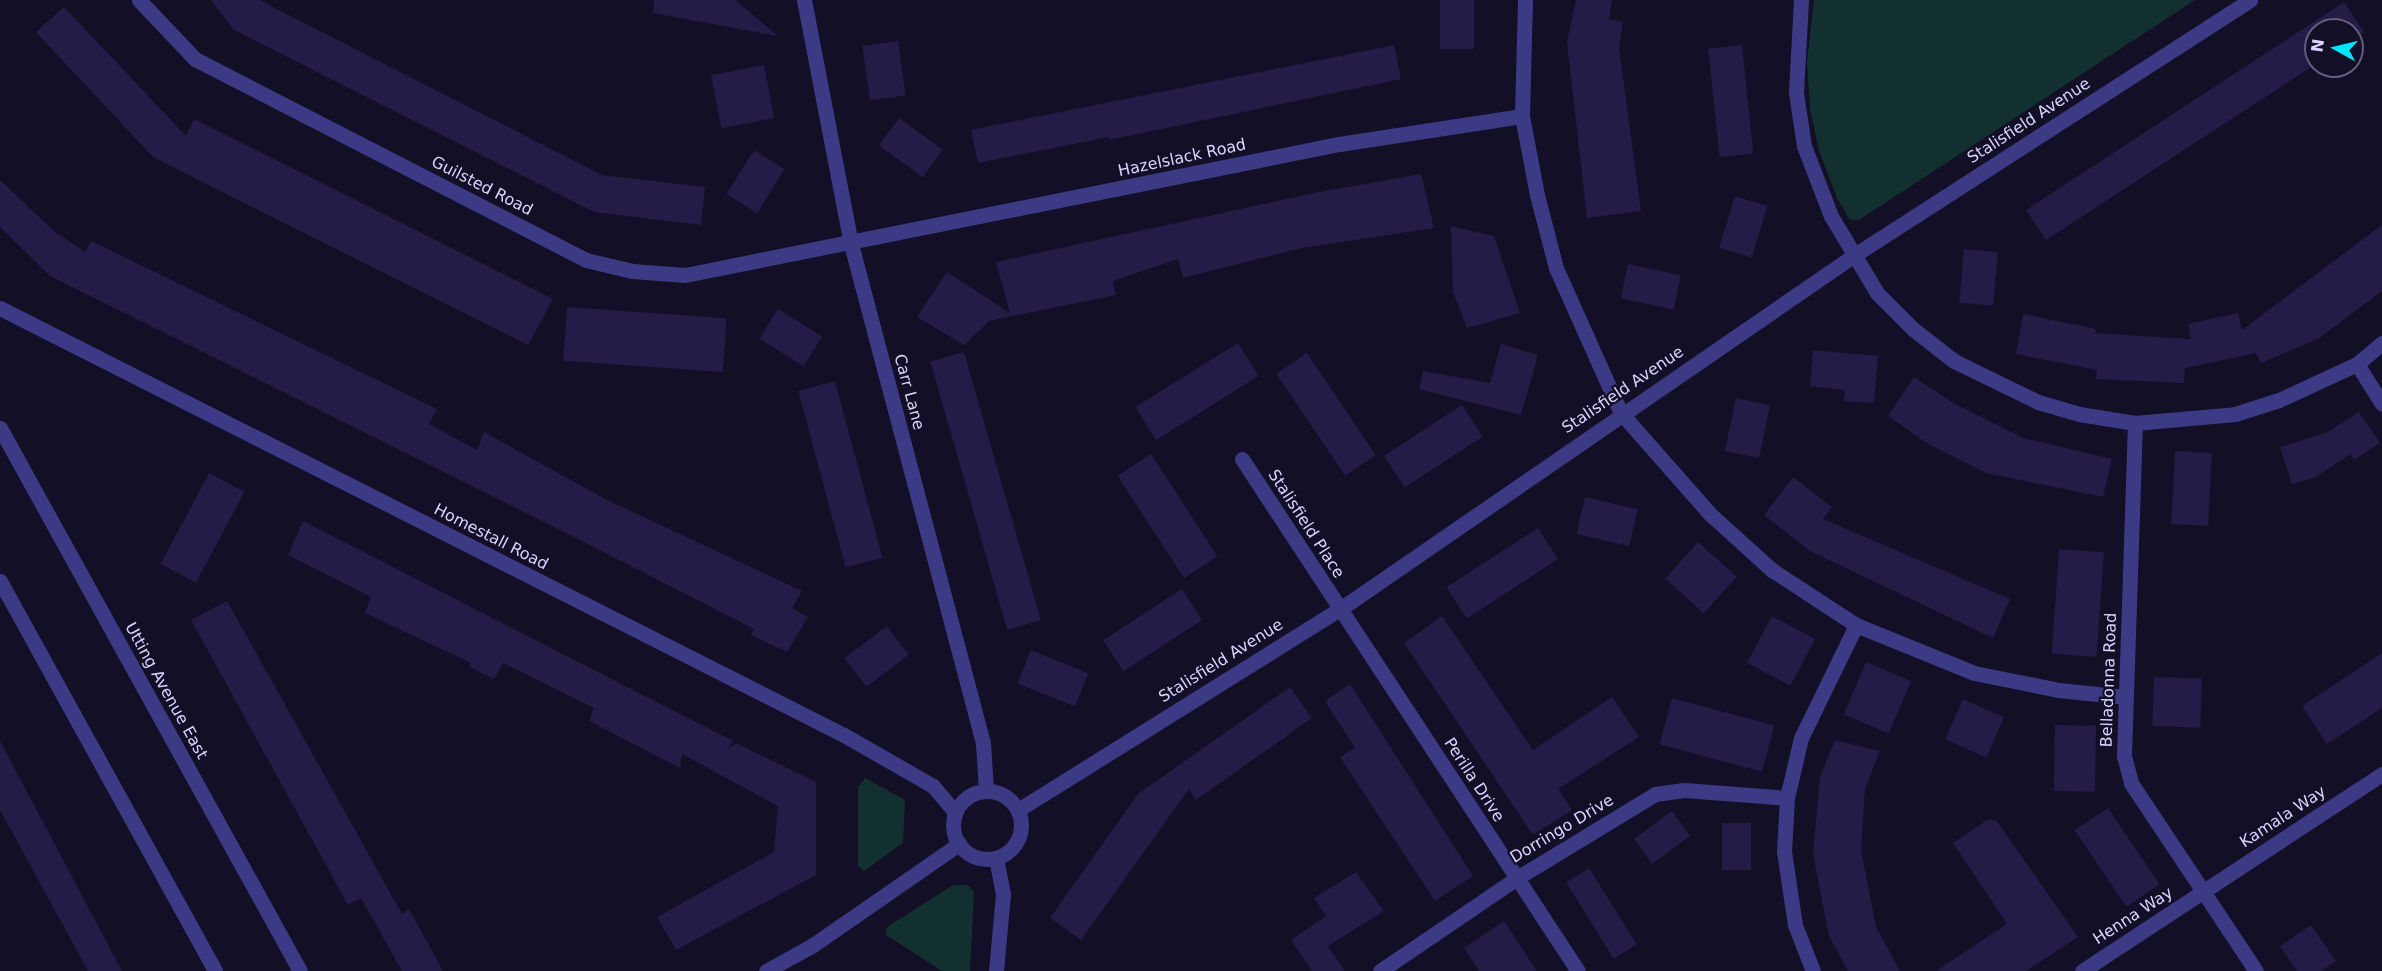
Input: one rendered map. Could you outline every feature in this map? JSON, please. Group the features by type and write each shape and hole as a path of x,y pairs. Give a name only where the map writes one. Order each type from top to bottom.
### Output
{"street":[{"name":"Guilsted Road","path":"139,0 195,59 586,260 632,271 685,275 851,244"},
{"name":"Carr Lane","path":"804,0 851,244 983,743 986,791"},
{"path":"1525,0 1522,116 1556,268 1621,412 1710,514 1764,562 1856,625 1974,673 2059,690 2126,697"},
{"path":"1801,0 1796,93 1804,146 1831,216 1856,254 1877,293 1913,329 1954,362 2038,402 2135,423 2235,414 2279,400 2357,364 2382,343"},
{"name":"Stalisfield Avenue","path":"1018,810 1340,609 1621,412 1856,254 2250,0"},
{"name":"Hazelslack Road","path":"851,244 1339,144 1522,116"},
{"name":"Homestall Road","path":"0,308 843,735 933,786 955,812"},
{"path":"2357,364 2382,404"},
{"name":"Belladonna Road","path":"2135,423 2124,756 2131,783 2256,971"},
{"name":"Utting Avenue East","path":"0,428 300,971"},
{"name":"Stalisfield Place","path":"1242,459 1340,609"},
{"path":"0,581 214,971"},
{"name":"Perilla Drive","path":"1340,609 1578,971"},
{"path":"1813,971 1795,925 1784,851 1787,798 1801,738 1856,625"},
{"name":"Kamala Way","path":"2204,891 2382,774"},
{"name":"Dorringo Drive","path":"1380,971 1517,878 1655,794 1684,790 1787,798"},
{"path":"986,791 1005,795 1018,810 1020,833 1007,853 996,858 975,857 959,844 953,823 955,812 967,797 986,791"},
{"path":"766,971 813,945 959,844"},
{"path":"996,858 1003,894 996,971"},
{"name":"Henna Way","path":"2082,971 2204,891"}],"green space":[{"path":"1814,0 2195,0 1859,220 1850,220 1838,200 1819,151 1810,109 1807,62"},
{"path":"865,778 905,800 903,843 864,871 858,866 858,787"},
{"path":"953,885 968,885 974,892 970,971 942,971 886,935 887,927"}],"building":[{"path":"211,0 259,0 602,175 705,187 701,225 594,212 234,30"},
{"path":"654,0 735,0 778,36 653,13"},
{"path":"1440,0 1474,0 1474,49 1440,49"},
{"path":"1576,0 1612,0 1609,19 1623,22 1619,48 1641,211 1587,218 1567,42"},
{"path":"2344,2 2355,18 2320,18"},
{"path":"64,7 186,136 194,119 553,299 528,345 153,157 36,32"},
{"path":"2304,28 2304,72 2046,240 2026,210"},
{"path":"898,41 906,95 870,100 862,46"},
{"path":"1394,45 1401,79 1109,140 1109,137 978,163 971,130"},
{"path":"1742,45 1753,153 1720,157 1708,49"},
{"path":"764,65 774,118 721,128 711,75"},
{"path":"899,118 943,150 923,177 879,146"},
{"path":"754,150 785,169 757,213 726,194"},
{"path":"1421,174 1434,228 1302,248 1183,278 1178,259 1113,281 1116,295 989,321 964,345 917,317 947,272 1010,313 996,262 1319,192"},
{"path":"0,180 55,232 85,252 91,241 437,409 429,424 477,450 484,432 607,500 802,591 792,608 808,617 787,652 751,635 754,629 572,536 50,276 0,227"},
{"path":"1735,196 1768,206 1752,258 1719,248"},
{"path":"2382,225 2382,291 2318,339 2261,363 2256,353 2185,368 2184,383 2096,379 2097,370 2016,354 2023,314 2096,329 2095,333 2191,339 2188,324 2238,313 2242,330"},
{"path":"1451,226 1494,236 1520,313 1467,328 1453,292"},
{"path":"1964,249 1998,252 1993,306 1959,303"},
{"path":"1628,264 1681,275 1674,309 1621,298"},
{"path":"567,307 727,318 723,372 563,361"},
{"path":"778,309 822,337 804,366 759,339"},
{"path":"1238,343 1259,376 1156,440 1135,407"},
{"path":"1501,344 1538,355 1521,415 1419,389 1423,371 1490,383"},
{"path":"1813,350 1878,356 1874,403 1844,401 1845,390 1810,386"},
{"path":"964,352 1041,620 1007,630 930,362"},
{"path":"1307,353 1376,455 1345,476 1276,374"},
{"path":"1914,377 1955,404 2023,438 2112,459 2103,497 1986,473 1928,444 1888,416"},
{"path":"835,381 882,558 846,568 798,391"},
{"path":"1736,398 1770,405 1759,458 1725,451"},
{"path":"1462,405 1483,437 1405,488 1384,456"},
{"path":"2359,412 2380,443 2354,460 2350,454 2316,477 2292,484 2280,447 2328,432"},
{"path":"2175,451 2212,453 2208,526 2171,524"},
{"path":"1151,454 1217,556 1184,578 1117,476"},
{"path":"209,473 244,492 196,583 161,564"},
{"path":"1793,477 1832,507 1823,519 2010,599 1993,638 1810,551 1764,515"},
{"path":"1585,497 1638,509 1629,546 1576,534"},
{"path":"303,521 733,741 728,749 736,743 816,782 816,875 676,950 657,917 774,852 778,806 682,754 680,768 589,721 594,708 503,663 494,679 469,667 471,663 365,613 371,597 288,555"},
{"path":"1538,528 1558,559 1467,618 1447,587"},
{"path":"1698,542 1737,577 1704,613 1665,578"},
{"path":"2059,549 2104,552 2097,657 2052,654"},
{"path":"1182,589 1202,620 1123,671 1103,640"},
{"path":"227,601 402,914 409,909 443,971 402,971 361,898 348,905 191,620"},
{"path":"1442,616 1533,750 1612,697 1639,737 1558,789 1572,810 1533,835 1404,643"},
{"path":"1772,616 1815,639 1790,686 1747,663"},
{"path":"887,626 909,655 866,687 845,658"},
{"path":"1031,650 1088,673 1075,707 1018,683"},
{"path":"2382,653 2382,708 2327,744 2302,706"},
{"path":"1866,662 1911,681 1889,734 1844,714"},
{"path":"2154,677 2202,679 2200,728 2152,726"},
{"path":"1350,684 1473,876 1435,901 1340,757 1355,748 1325,701"},
{"path":"1290,687 1312,718 1196,800 1189,789 1081,940 1050,918 1138,794"},
{"path":"1672,698 1774,725 1762,772 1660,744"},
{"path":"1963,699 2004,717 1986,757 1945,739"},
{"path":"2055,725 2096,726 2095,792 2054,791"},
{"path":"1835,740 1880,751 1865,789 1861,850 1876,927 1900,971 1848,971 1829,936 1813,854 1820,777"},
{"path":"0,741 122,971 88,971 0,810"},
{"path":"2108,808 2159,884 2126,907 2075,830"},
{"path":"1672,811 1690,836 1652,864 1634,839"},
{"path":"1987,820 1996,820 2078,937 2026,971 1936,971 2007,924 1953,843"},
{"path":"1722,823 1751,823 1751,870 1722,870"},
{"path":"1589,868 1637,944 1614,959 1566,882"},
{"path":"1356,872 1384,911 1328,946 1345,971 1312,971 1291,940 1326,916 1314,898"},
{"path":"1504,921 1537,971 1479,971 1464,948"},
{"path":"2311,925 2336,961 2321,971 2297,971 2280,946"}]}
